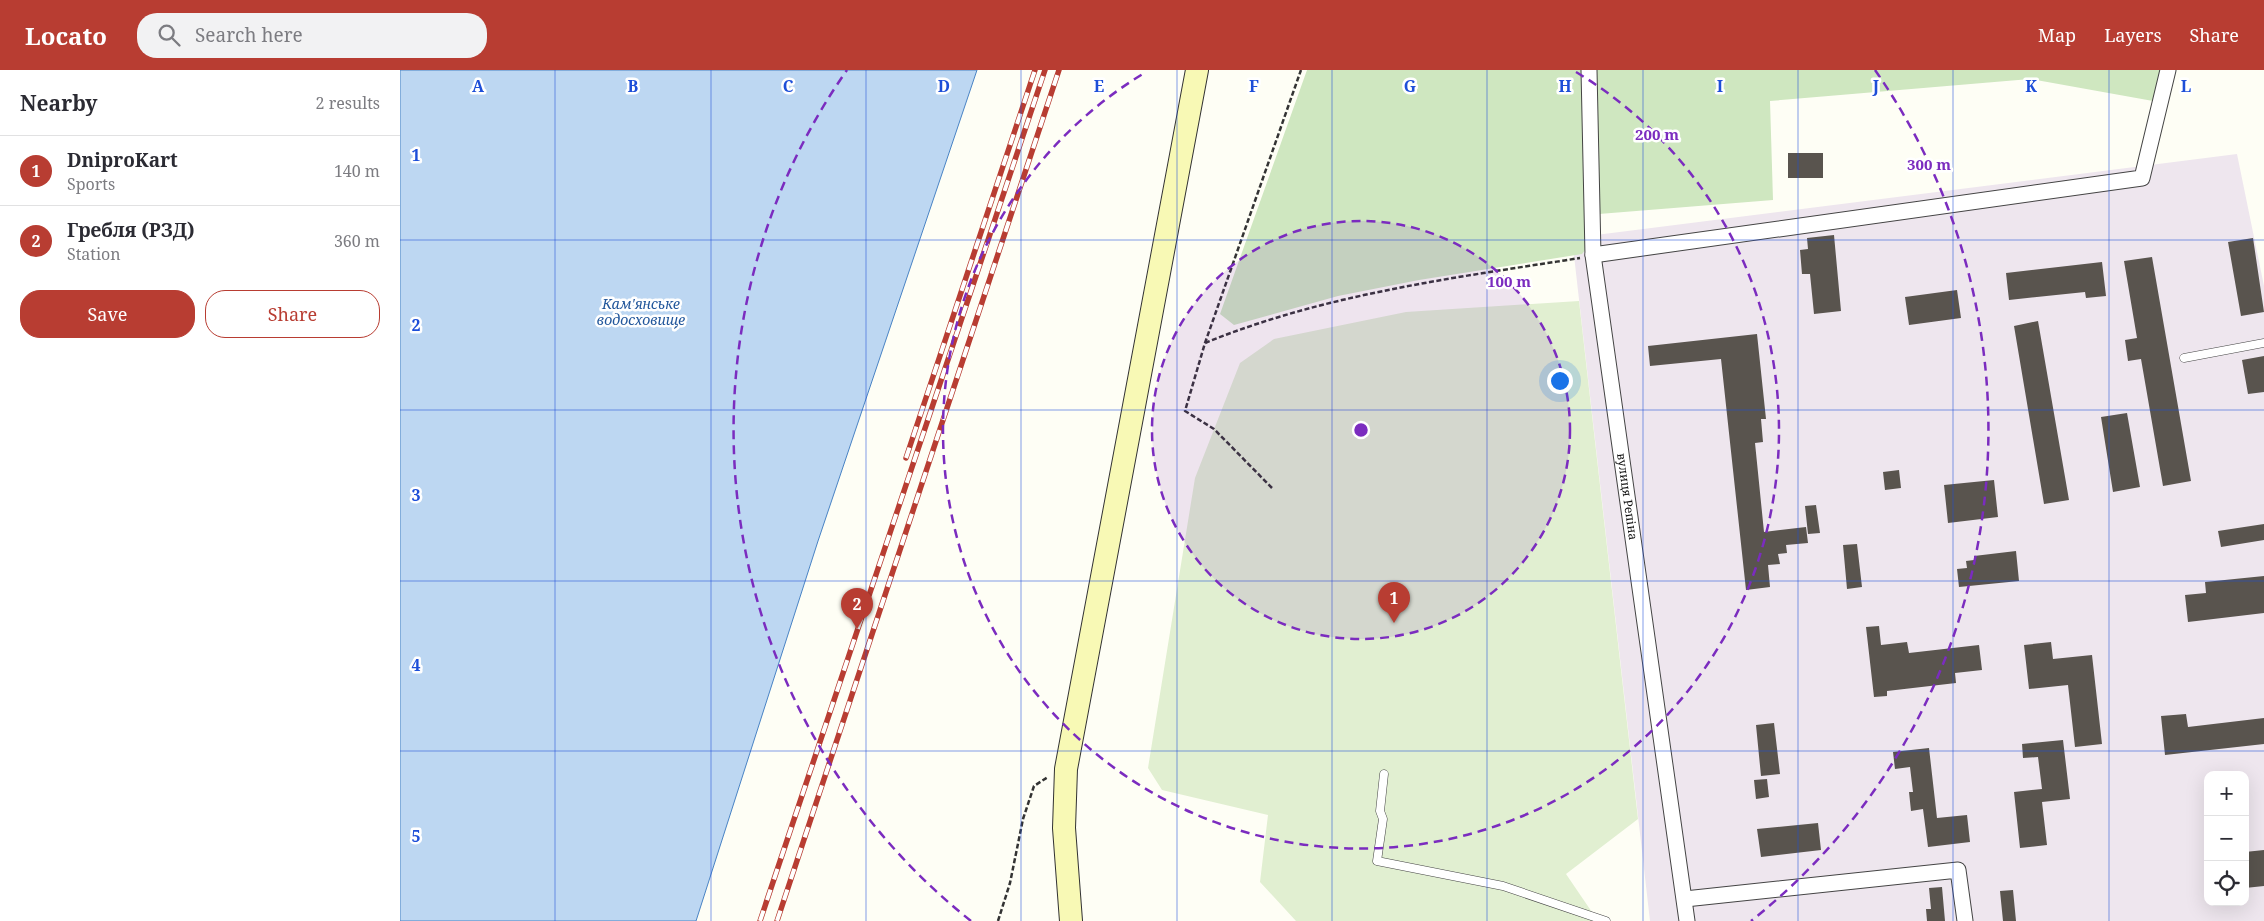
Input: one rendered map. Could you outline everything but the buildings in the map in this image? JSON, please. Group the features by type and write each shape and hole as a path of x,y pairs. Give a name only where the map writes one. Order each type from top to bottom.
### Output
{"main road":[{"path":"1071,921 1064,828 1066,770 1197,70"}],"street":[{"name":"вулиця Репіна","path":"1589,70 1594,255 1687,921"},
{"path":"1594,255 2142,178 2168,70"},
{"path":"1685,899 1958,870 1965,921"}],"lane":[{"path":"2184,358 2264,343"},
{"path":"1384,774 1380,811 1383,819 1377,861 1503,886 1606,921"}],"path":[{"path":"1272,488 1214,429 1185,411 1205,343 1301,70"},
{"path":"1205,343 1254,323 1339,300 1420,284 1594,255"},
{"path":"998,921 1010,883 1023,819 1034,786 1053,774 1066,770"}],"shaded area":[{"path":"2237,154 2264,286 2264,921 1650,921 1572,238"}],"green space":[{"path":"1307,70 1582,70 1586,249 1582,254 1419,280 1338,296 1234,325 1220,314"},
{"path":"1596,70 2162,70 2153,101 2030,79 1770,101 1773,200 1599,214"},
{"path":"1579,301 1638,819 1566,874 1598,921 1296,921 1260,882 1268,815 1162,790 1148,768 1195,478 1240,363 1274,339 1406,312"}],"water":[{"name":"Кам'янське водосховище","path":"400,70 977,70 818,541 696,921 400,921"}],"railway":[{"path":"906,458 1035,70"},
{"path":"760,921 1045,70"},
{"path":"777,921 1059,70"}],"place":[{"name":"DniproKart","path":"1394,623"},
{"name":"Гребля (РЗД)","path":"857,629"}]}
